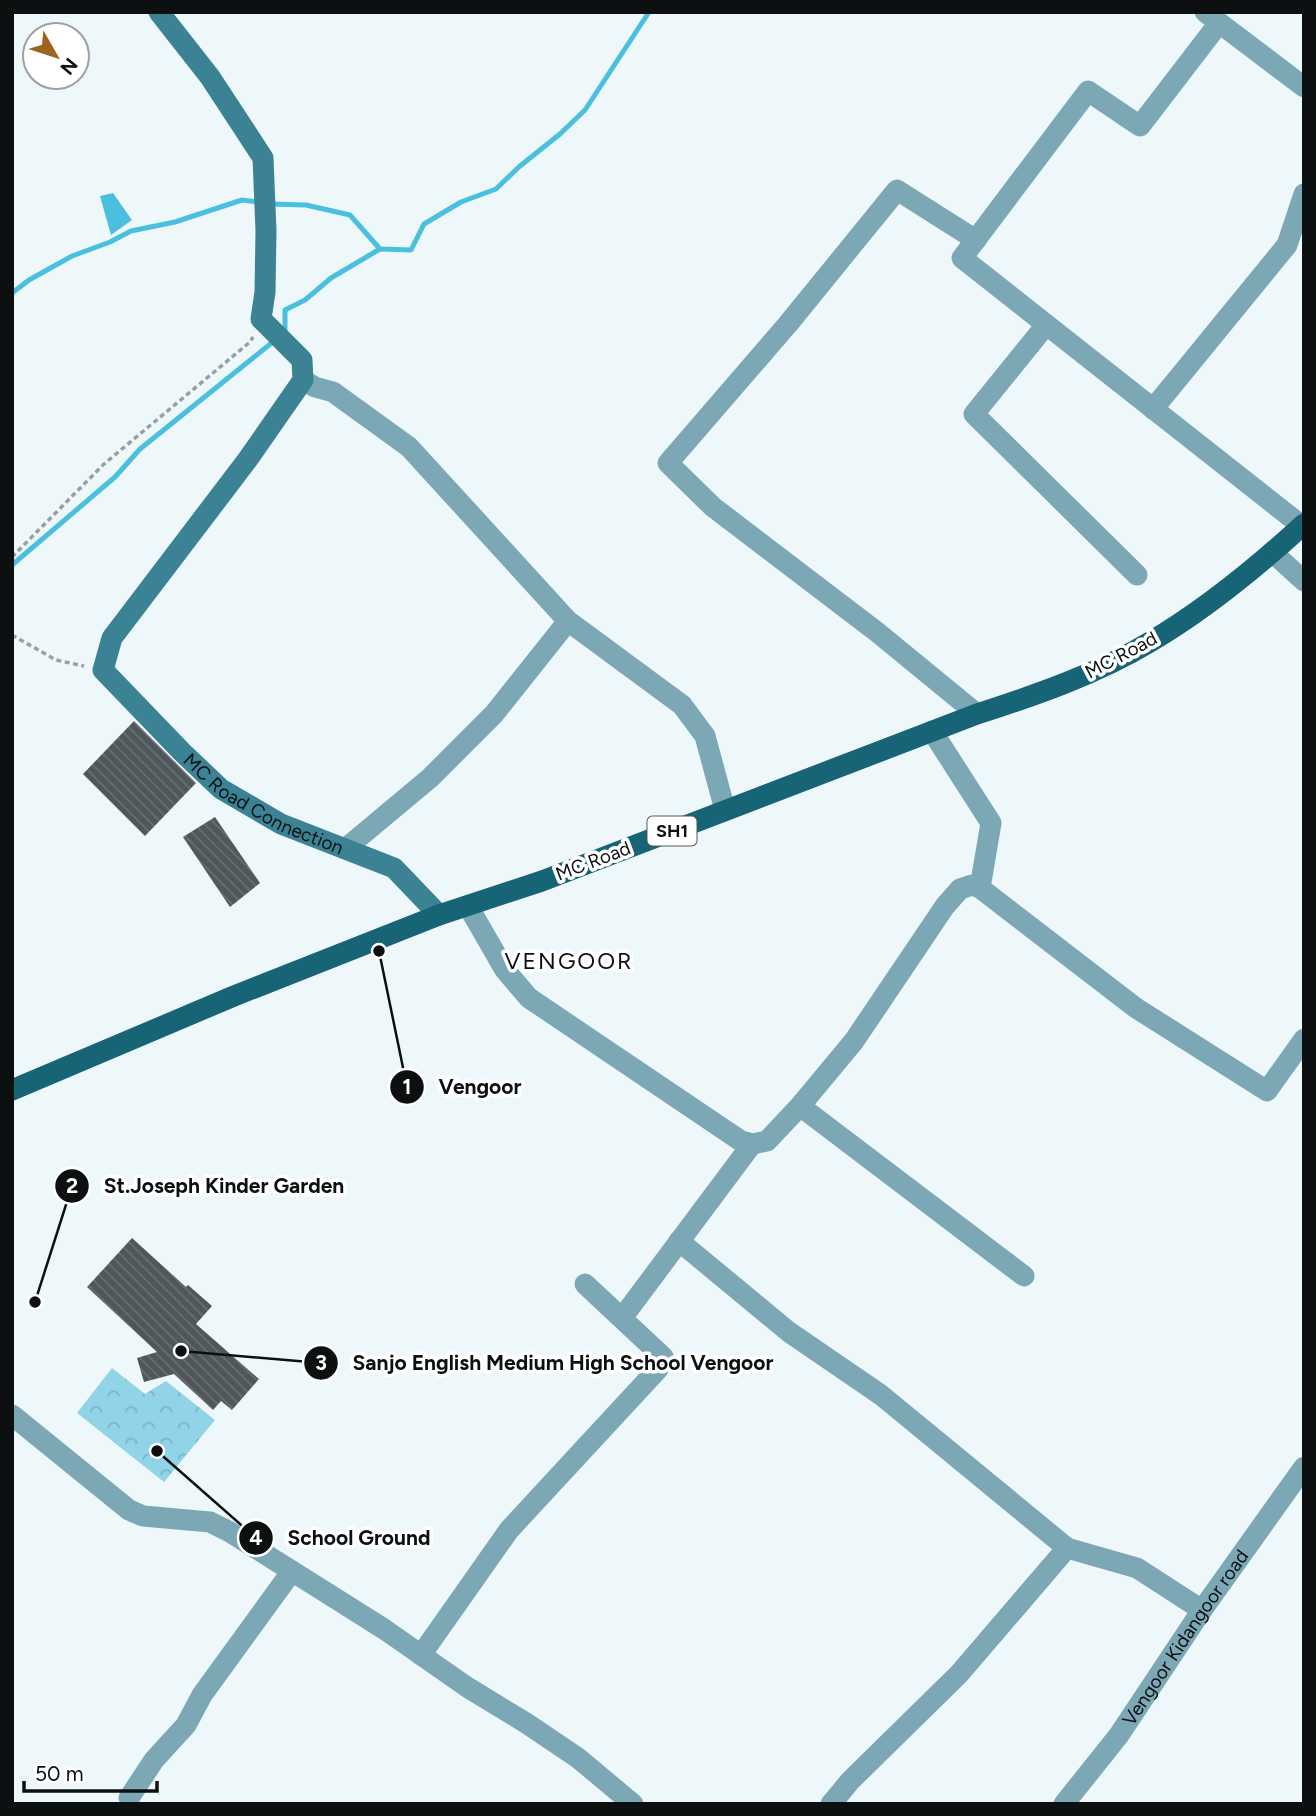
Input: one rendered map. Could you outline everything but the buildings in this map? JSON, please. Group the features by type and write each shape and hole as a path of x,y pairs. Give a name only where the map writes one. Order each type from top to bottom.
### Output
{"main road":[{"name":"MC Road","path":"12,1090 234,996 439,915 542,881 1089,673 1150,642 1227,589 1303,525"}],"street":[{"path":"103,670 112,638 248,459 303,380 302,360 261,319 265,292 266,232 263,158 210,77 159,12"},
{"path":"1303,525 962,258 1088,91 1140,126 1212,17 1304,87"},
{"path":"976,240 897,190 668,463 713,506 877,632 977,714"},
{"path":"1153,408 1287,245 1304,194"},
{"path":"1046,324 974,414 1137,575"},
{"path":"303,380 314,387 333,392 409,447 568,621 682,705 705,736 725,810"},
{"path":"1272,552 1304,581"},
{"path":"345,849 430,778 494,714 568,621"},
{"name":"MC Road Connection","path":"103,670 221,789 281,824 394,868 439,915"},
{"path":"932,731 991,823 980,888"},
{"path":"468,906 505,970 529,998 741,1141 752,1144 767,1140 800,1106 854,1041 945,906 960,889 972,885 980,888 1136,1008 1266,1091 1304,1039"},
{"path":"800,1106 1024,1276"},
{"path":"622,1318 752,1144"},
{"path":"679,1241 789,1332 881,1395 1066,1548 1137,1568 1202,1610"},
{"path":"421,1655 509,1530 658,1369 663,1357 585,1284"},
{"path":"12,1415 130,1510 143,1516 209,1522 230,1532 578,1758 633,1804"},
{"name":"Vengoor Kidangoor road","path":"1064,1804 1119,1735 1202,1610 1304,1467"},
{"path":"831,1804 850,1781 959,1674 1066,1548"},
{"path":"129,1798 154,1760 186,1725 201,1695 292,1571"}],"path":[{"path":"12,557 104,464 250,342 261,319"},
{"path":"12,635 56,660 103,670"}],"green space":[{"path":"112,1368 145,1394 166,1381 215,1420 164,1482 77,1413"}],"shaded area":[{"path":"113,193 132,220 111,235 100,196"}],"waterway":[{"path":"268,204 306,205 350,215 380,249 411,250 424,224 461,202 496,189 585,110 649,12"},
{"path":"12,293 29,280 72,256 131,231 175,222 242,200 259,202"},
{"path":"285,333 285,310 305,300 331,278 380,249"},
{"path":"12,565 115,477 140,449 274,341"}],"place":[{"name":"Vengoor","path":"379,951"},
{"name":"St.Joseph Kinder Garden","path":"35,1302"},
{"name":"Sanjo English Medium High School Vengoor","path":"181,1351"},
{"name":"School Ground","path":"157,1451"}],"district":[{"name":"VENGOOR","path":"569,961"}]}
